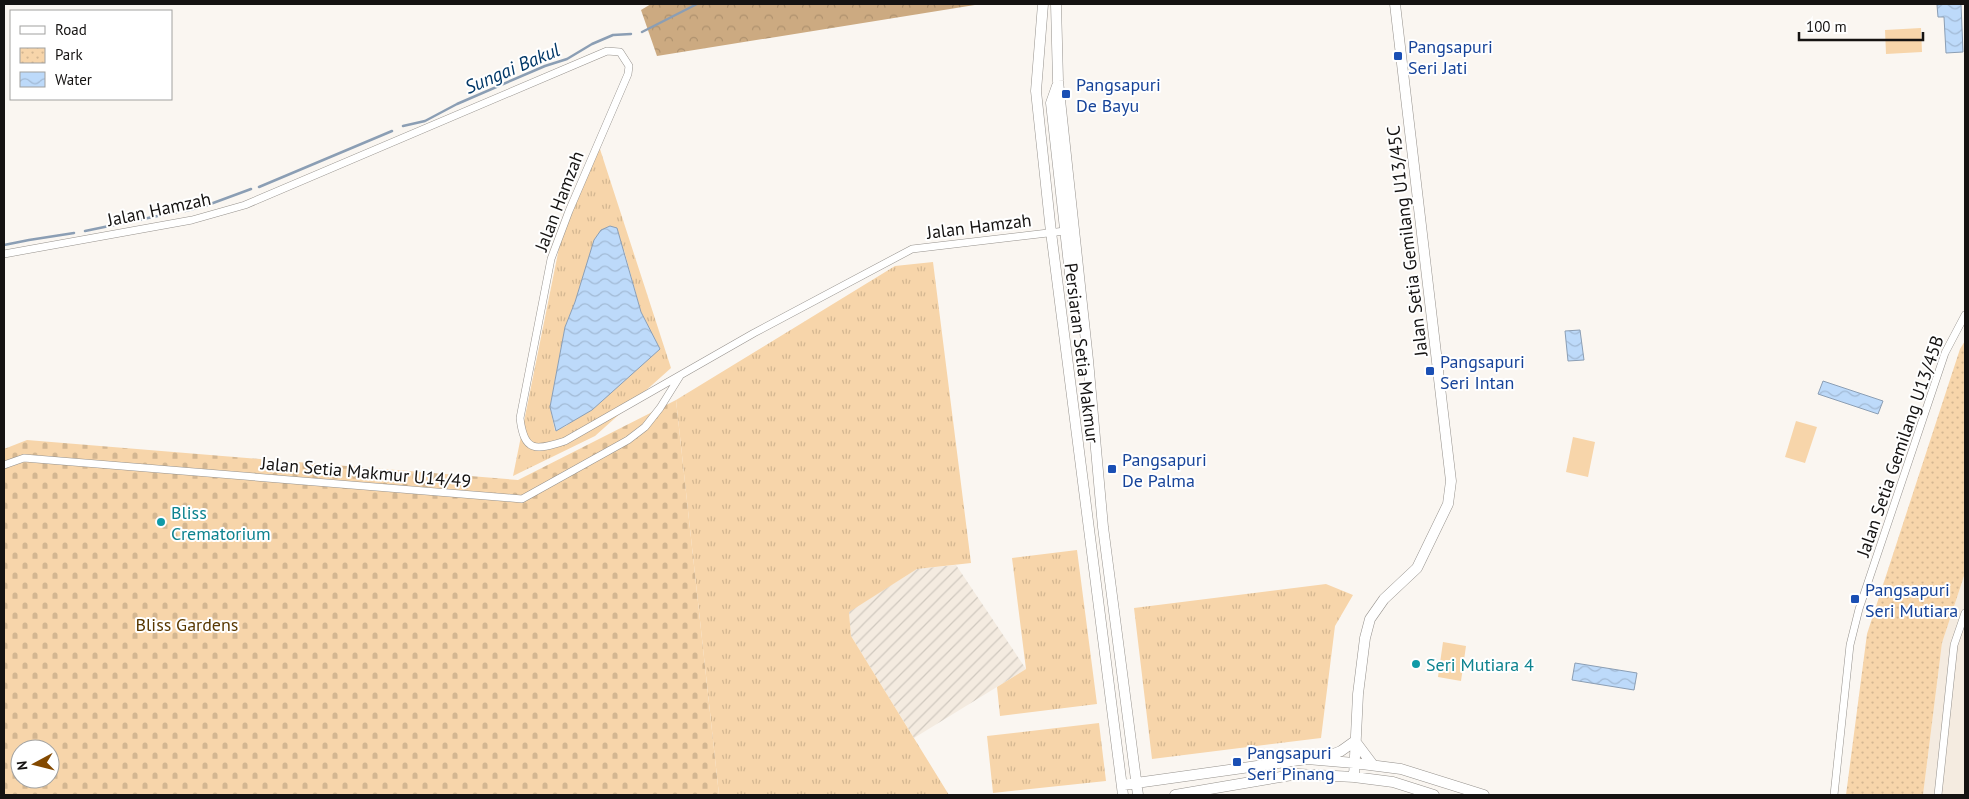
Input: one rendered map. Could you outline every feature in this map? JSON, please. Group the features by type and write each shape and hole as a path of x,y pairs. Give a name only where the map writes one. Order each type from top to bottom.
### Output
{"street":[{"name":"Persiaran Setia Makmur","path":"1042,4 1036,91 1051,232 1123,790"},
{"name":"Persiaran Setia Makmur","path":"1056,4 1058,81 1084,320 1103,528 1138,795"},
{"name":"Jalan Setia Gemilang U13/45C","path":"1354,777 1365,638 1370,619 1384,598 1417,568 1448,504 1451,481 1395,4"},
{"name":"Jalan Hamzah","path":"4,254 192,220 245,205 606,51 620,52 629,66 628,74 569,211 551,259 520,418 522,435 529,444 538,448 565,441 754,332 912,249 1065,230"},
{"path":"1058,81 1051,103 1073,301 1084,320"},
{"name":"Jalan Setia Gemilang U13/45B","path":"1834,795 1850,645 1859,609 1945,353 1965,315"},
{"name":"Jalan Setia Makmur U14/49","path":"4,465 24,458 522,500 628,440 645,426 660,408 680,375"},
{"path":"1938,795 1954,645 1965,612"},
{"path":"1319,760 1340,751 1356,740 1373,765"},
{"path":"1123,790 1137,783 1286,761 1319,760 1401,769 1484,795"},
{"path":"1175,795 1298,774 1354,777 1393,782 1434,795"}],"shaded area":[{"path":"956,565 1026,669 914,738 851,636 849,611 917,569"},
{"path":"1965,573 1965,795 1923,795 1942,643"}],"green space":[{"path":"651,4 981,4 657,56 641,10"},
{"path":"1921,28 1922,52 1886,54 1885,30"},
{"path":"599,146 671,368 595,436 513,476 560,243","holes":["624,250 641,312 660,349 566,426 555,431 550,407 565,327 575,302"]},
{"path":"933,262 971,563 917,569 849,612 851,636 949,795 719,795 676,400 895,266"},
{"path":"1965,341 1965,573 1942,643 1923,795 1846,795 1867,634 1960,349"},
{"name":"Bliss Gardens","path":"676,400 719,795 4,795 4,449 27,440 518,480"},
{"path":"1796,421 1817,427 1805,463 1785,457"},
{"path":"1573,437 1595,442 1588,477 1566,472"},
{"path":"1077,550 1097,704 1000,716 997,687 1026,669 1012,558"},
{"path":"1326,584 1353,595 1335,626 1321,738 1152,759 1134,608"},
{"path":"1443,642 1466,646 1461,681 1438,677"},
{"path":"1099,723 1106,781 993,793 987,736"}],"water":[{"path":"1961,4 1963,52 1946,53 1944,17 1938,17 1937,5"},
{"path":"610,226 617,228 641,312 660,349 592,410 556,431 550,407 565,327 575,302 594,240 601,230"},
{"path":"1580,330 1584,360 1568,361 1565,331"},
{"path":"1823,381 1883,401 1878,414 1818,394"},
{"path":"1575,663 1637,673 1634,690 1572,680"}],"waterway":[{"name":"Sungai Bakul","path":"642,32 697,4"},
{"name":"Sungai Bakul","path":"403,126 425,121 457,104 545,66 567,59 592,44 613,35 631,34"},
{"name":"Sungai Bakul","path":"259,187 392,131"},
{"name":"Sungai Bakul","path":"185,211 205,206 251,189"},
{"name":"Sungai Bakul","path":"85,231 177,212"},
{"name":"Sungai Bakul","path":"4,245 74,233"}],"place":[{"name":"Pangsapuri Seri Jati","path":"1398,56"},
{"name":"Pangsapuri De Bayu","path":"1066,94"},
{"name":"Pangsapuri Seri Intan","path":"1430,371"},
{"name":"Pangsapuri De Palma","path":"1112,469"},
{"name":"Bliss Crematorium","path":"161,522"},
{"name":"Pangsapuri Seri Mutiara","path":"1855,599"},
{"name":"Seri Mutiara 4","path":"1416,664"},
{"name":"Pangsapuri Seri Pinang","path":"1237,762"}]}
